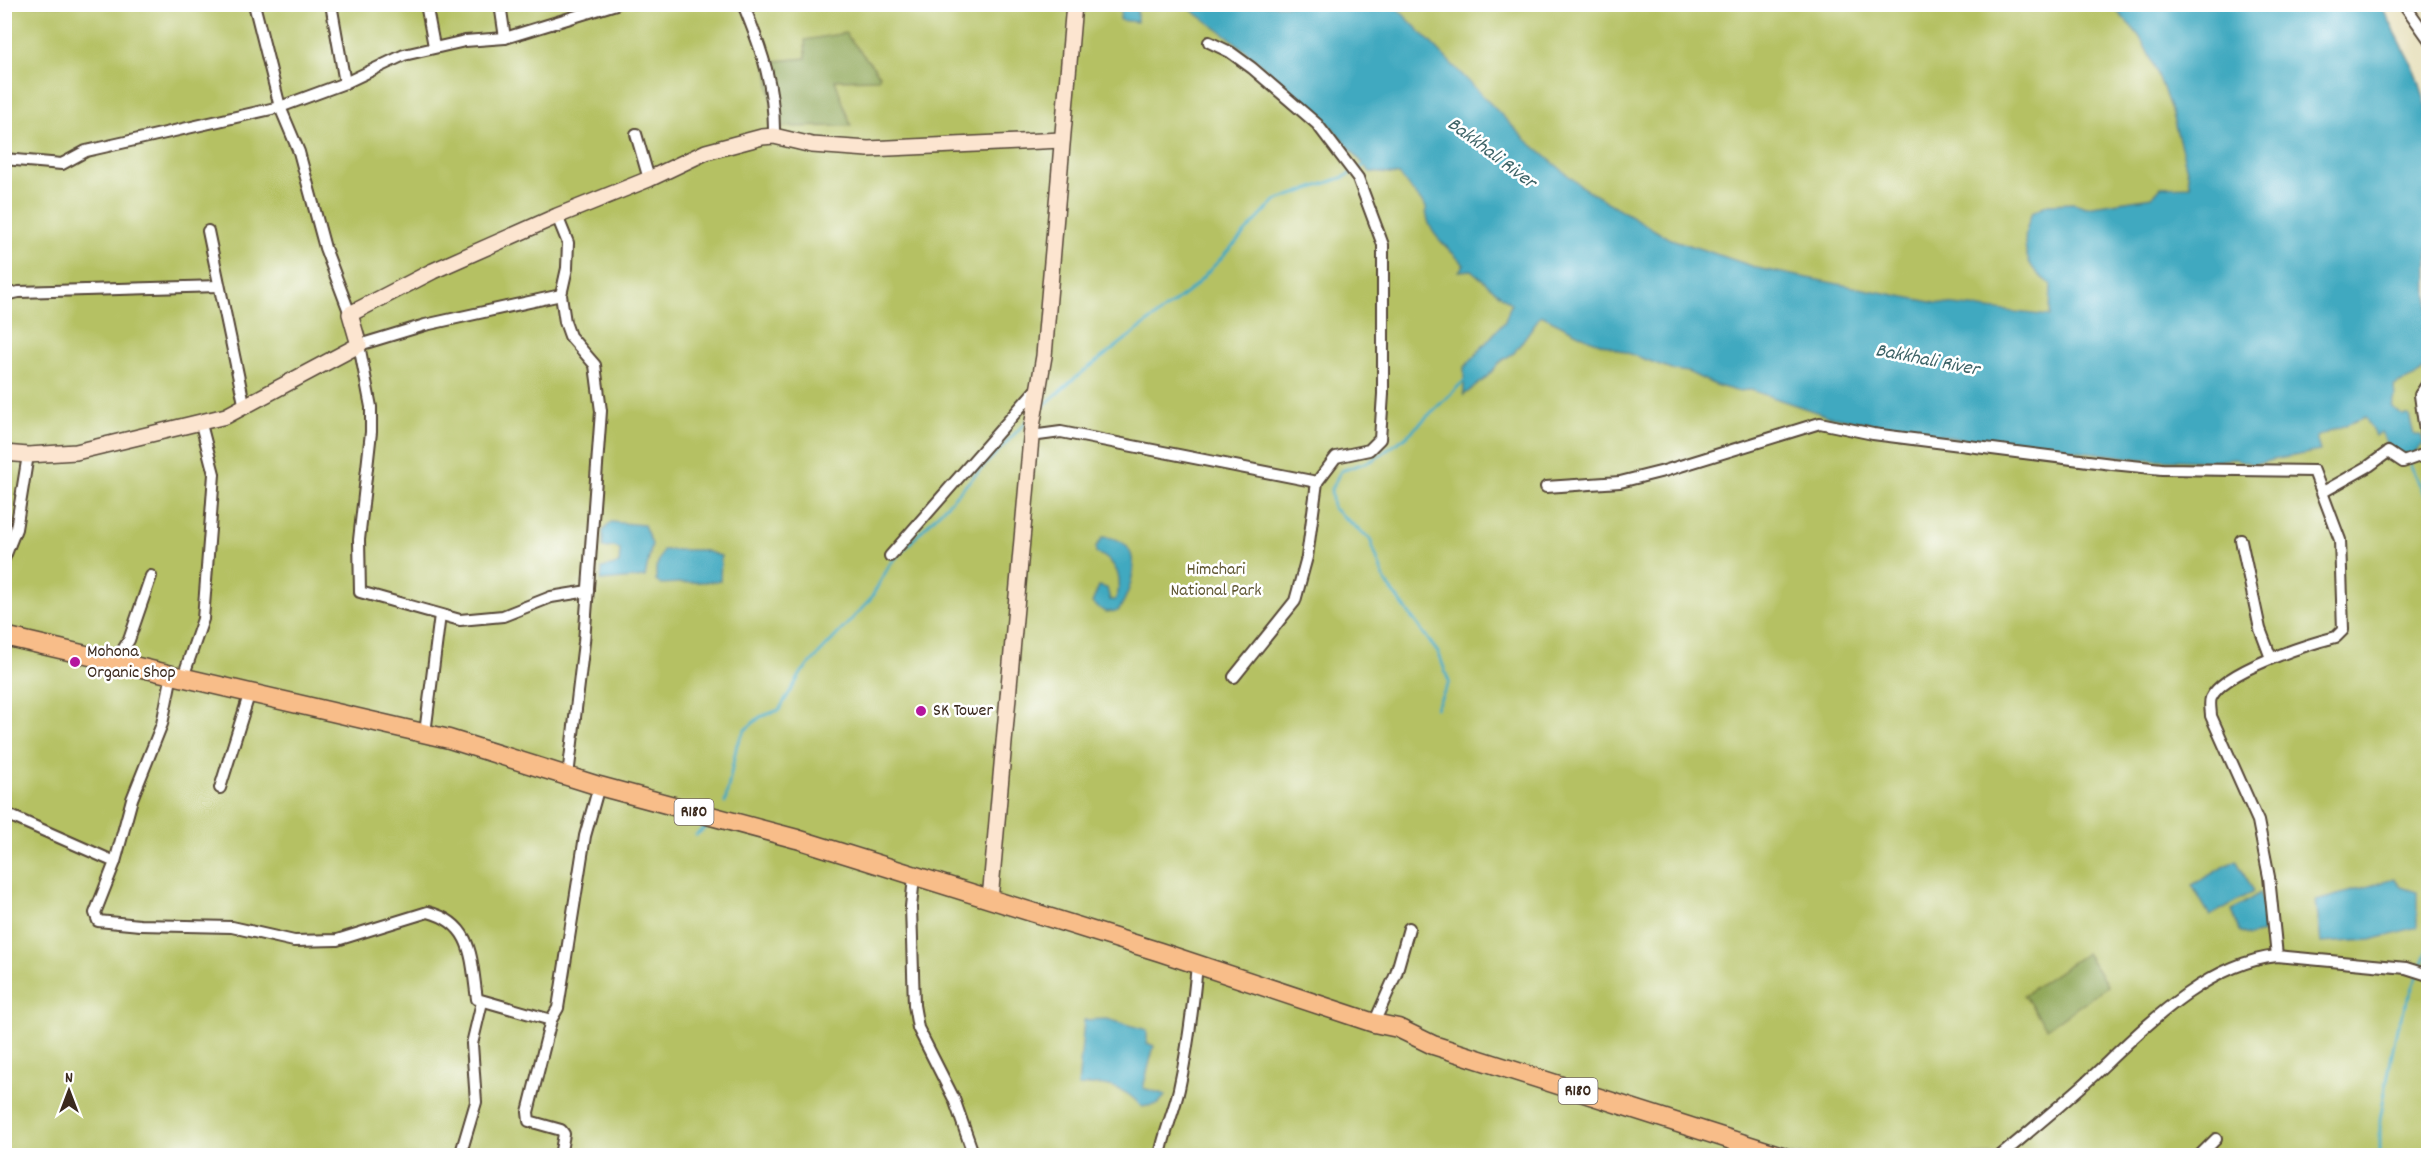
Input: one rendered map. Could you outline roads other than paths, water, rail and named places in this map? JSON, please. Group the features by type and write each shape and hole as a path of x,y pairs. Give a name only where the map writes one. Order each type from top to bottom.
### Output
{"main road":[{"name":"R180","path":"4,636 425,733 599,786 797,839 1374,1023 1398,1028 1433,1045 1782,1155"},
{"name":"R180","path":"1374,1023 1392,1036 1428,1055 1751,1155"}],"street":[{"path":"254,4 280,107 299,152 325,248 350,314 371,407 371,432 359,540 360,592 460,620 503,616 551,597 588,591"},
{"path":"331,4 345,83"},
{"path":"426,4 434,46"},
{"path":"500,4 505,38"},
{"path":"4,159 62,164 86,151 280,107 345,83 404,55 434,46 505,38 616,4"},
{"path":"743,4 765,60 770,80 775,105 774,136"},
{"path":"990,900 1031,431 1044,356 1074,4"},
{"path":"2404,4 2428,38"},
{"path":"1209,42 1230,52 1252,68 1309,117 1358,178 1383,245 1383,394 1380,439 1369,450 1336,458 1317,482 1307,557 1295,601 1234,677"},
{"path":"636,134 649,179"},
{"path":"350,314 433,272 556,216 649,179 706,152 762,137 774,136 812,145 868,149 1062,140"},
{"path":"556,216 568,243 567,268 561,295 565,321 570,336 596,365 600,441 588,591 568,776"},
{"path":"208,231 244,408"},
{"path":"4,295 19,292 219,286"},
{"path":"4,453 28,455 96,449 201,424 244,408 358,345 425,325 561,295"},
{"path":"2323,492 2369,466 2388,452 2408,460 2428,453 2420,395 2428,383"},
{"path":"890,556 1038,387"},
{"path":"1546,487 1620,482 1820,423 1873,434 2112,464 2197,470 2311,469 2317,474 2340,540 2343,630 2336,637 2271,658 2217,689 2210,700 2211,716 2258,821 2269,878 2277,956"},
{"path":"201,424 214,474 203,619 177,676 162,724 132,799 115,862 95,913 98,921 140,925 232,927 294,941 337,940 428,912 442,916 463,934 470,947 477,999 551,1020"},
{"path":"1031,431 1061,432 1317,482"},
{"path":"4,560 16,529 28,455"},
{"path":"2241,540 2260,629 2271,658"},
{"path":"116,662 129,640 151,576"},
{"path":"425,733 440,615"},
{"path":"219,788 250,692"},
{"path":"560,1155 564,1134 561,1130 529,1121 528,1112 551,1020 558,1008 585,836 599,786"},
{"path":"4,813 115,862"},
{"path":"914,877 911,918 914,1005 918,1028 954,1099 974,1155"},
{"path":"1374,1023 1396,974 1409,928"},
{"path":"2000,1155 2081,1086 2144,1027 2192,991 2259,958 2277,956 2406,968 2428,975"},
{"path":"1160,1155 1163,1135 1179,1092 1197,965"},
{"path":"460,1155 476,1102 472,1044 482,1002"},
{"path":"2199,1155 2216,1139"}],"water":[{"path":"1121,5 1137,5 1137,22 1120,20"},
{"name":"Bakkhali River","path":"1184,5 1394,5 1524,138 1582,187 1668,238 1761,269 1936,303 2050,316 2051,284 2034,270 2026,253 2026,234 2032,212 2048,204 2074,203 2086,207 2152,197 2161,187 2191,186 2171,112 2151,58 2139,36 2113,5 2381,5 2416,72 2428,110 2428,364 2420,374 2394,386 2395,398 2392,407 2402,415 2409,415 2414,435 2421,435 2424,443 2414,453 2402,455 2389,447 2381,432 2375,436 2365,417 2316,437 2320,451 2252,464 2236,459 2207,461 2141,459 2073,450 2014,448 1828,416 1751,390 1736,391 1715,385 1688,372 1674,370 1589,339 1541,315 1514,353 1502,360 1485,379 1464,395 1464,368 1505,321 1511,304 1471,270 1459,271 1464,265 1439,239 1430,225 1426,207 1399,175 1370,172 1324,118 1229,37"},
{"path":"611,522 644,525 652,544 645,577 601,581 602,568 619,564 620,550 615,547 603,548 603,531"},
{"path":"1103,537 1117,540 1126,546 1131,555 1132,578 1129,590 1118,611 1105,612 1092,603 1099,586 1107,588 1110,600 1115,600 1118,593 1119,579 1114,566 1096,553 1096,547"},
{"path":"663,550 702,550 721,556 720,581 660,584 656,581 656,568"},
{"path":"2236,860 2254,891 2210,916 2192,885"},
{"path":"2394,879 2401,887 2417,892 2417,927 2371,940 2321,943 2316,901"},
{"path":"2260,893 2265,919 2264,933 2249,936 2239,931 2232,910"},
{"path":"1107,1019 1147,1030 1147,1043 1154,1046 1143,1088 1166,1095 1158,1104 1142,1107 1128,1094 1105,1085 1078,1087 1084,1020"}],"waterway":[{"path":"1041,408 1075,378 1193,288 1275,201 1344,177 1367,164"},
{"path":"1436,708 1449,682 1439,654 1385,581 1370,539 1333,508 1331,489 1341,471 1373,460 1407,436 1466,379"},
{"path":"725,803 737,744 745,730 760,717 779,710 802,672 870,600 890,564 1027,421"},
{"path":"2407,451 2411,468 2428,501"},
{"path":"696,835 711,823"},
{"path":"2380,1156 2380,1119 2397,1027 2428,950"}],"place":[{"name":"Mohona Organic Shop","path":"75,662"},
{"name":"SK Tower","path":"921,711"}],"park label":[{"name":"Himchari National Park","path":"1216,580"}]}
